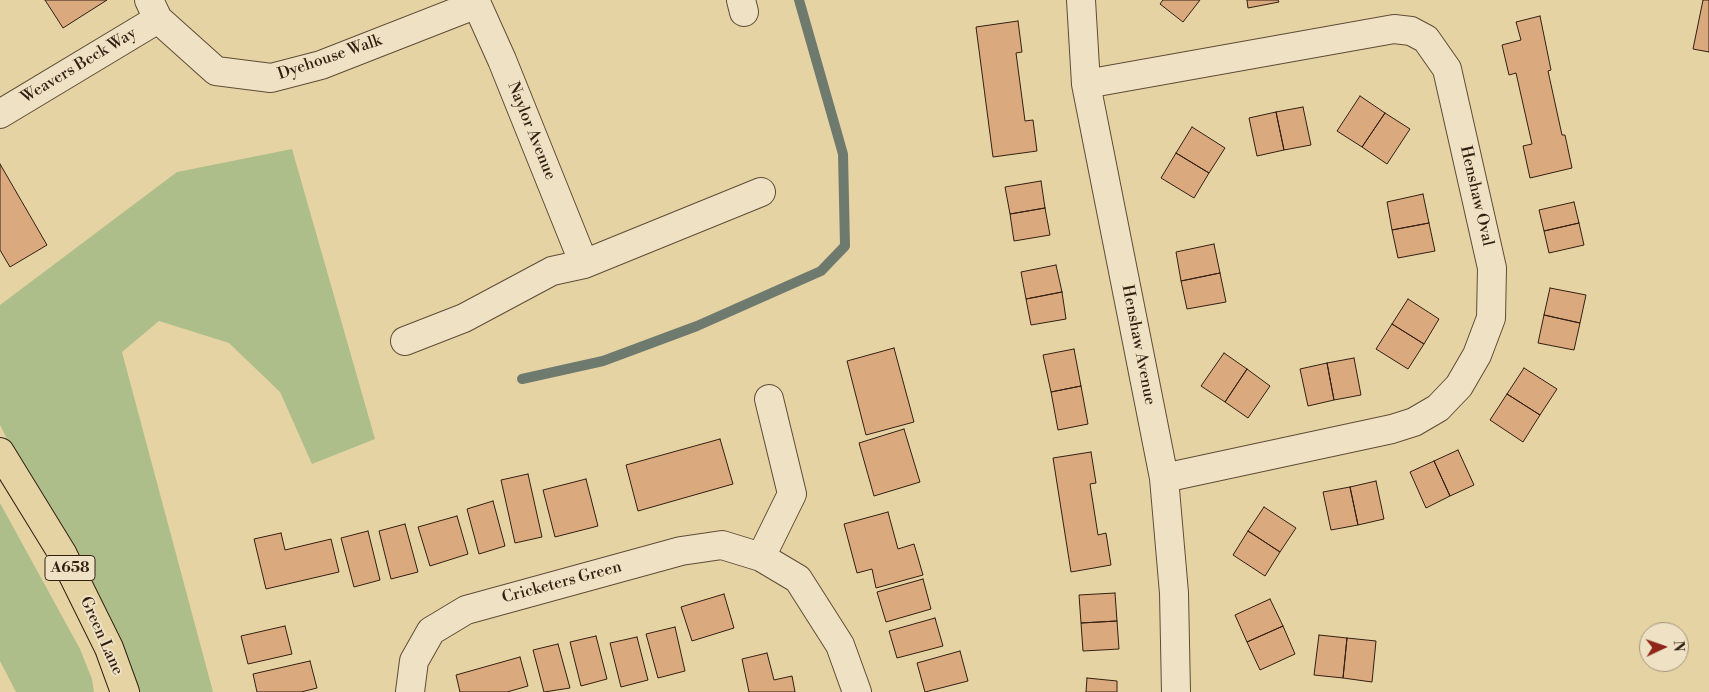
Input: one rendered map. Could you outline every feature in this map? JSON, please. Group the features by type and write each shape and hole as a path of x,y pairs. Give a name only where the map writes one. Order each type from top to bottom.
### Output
{"highway":[{"name":"Green Lane","path":"0,452 62,553 109,648 124,692"}],"street":[{"name":"Henshaw Avenue","path":"1081,0 1086,84 1164,478 1174,594 1176,692"},
{"name":"Dyehouse Walk","path":"153,9 216,71 270,78 320,65 476,2"},
{"name":"Naylor Avenue","path":"476,2 502,60 584,264"},
{"name":"Weavers Beck Way","path":"0,114 153,9"},
{"name":"Henshaw Oval","path":"1086,84 1394,29 1411,31 1426,39 1447,69 1492,268 1491,318 1477,355 1459,386 1438,408 1414,422 1392,430 1164,478"},
{"path":"405,341 464,318 552,271 584,264 760,192"},
{"path":"761,558 792,494 769,399"},
{"name":"Cricketers Green","path":"410,692 414,661 431,631 466,610 681,551 722,545 761,558 798,579 840,645 857,692"}],"green space":[{"path":"292,149 375,439 312,464 280,392 229,343 159,321 122,352 213,692 134,692 0,425 0,305 177,172"},
{"path":"0,503 80,649 92,679 94,692 16,692 0,661"}],"building":[{"path":"45,0 107,0 63,28"},
{"path":"1163,0 1200,0 1183,22 1160,4"},
{"path":"1247,0 1278,0 1279,2 1248,8"},
{"path":"1703,0 1709,0 1709,52 1693,49"},
{"path":"1540,16 1551,70 1548,71 1562,135 1565,135 1572,168 1530,178 1523,146 1532,144 1516,73 1509,75 1502,45 1521,40 1516,22"},
{"path":"1018,21 1022,52 1016,53 1025,121 1033,120 1037,151 993,157 976,27"},
{"path":"1360,96 1385,113 1362,147 1337,131"},
{"path":"1303,107 1311,145 1284,150 1276,112"},
{"path":"1276,112 1284,150 1257,156 1249,118"},
{"path":"1385,113 1410,129 1387,164 1362,147"},
{"path":"1192,127 1225,148 1209,173 1176,153"},
{"path":"1176,153 1209,173 1194,198 1161,178"},
{"path":"0,164 47,245 10,267 0,250"},
{"path":"1041,181 1045,208 1010,214 1005,187"},
{"path":"1423,194 1429,223 1392,230 1387,202"},
{"path":"1574,202 1579,223 1544,231 1539,210"},
{"path":"1045,208 1050,235 1014,241 1010,214"},
{"path":"1429,223 1435,251 1398,258 1392,230"},
{"path":"1579,223 1584,245 1549,253 1544,231"},
{"path":"1214,244 1220,273 1181,281 1176,252"},
{"path":"1056,265 1062,292 1026,299 1021,272"},
{"path":"1220,273 1226,302 1187,309 1181,281"},
{"path":"1550,288 1586,295 1580,323 1544,315"},
{"path":"1062,292 1066,319 1031,325 1026,299"},
{"path":"1408,299 1439,319 1424,344 1392,324"},
{"path":"1544,315 1580,323 1574,350 1538,343"},
{"path":"1392,324 1424,344 1408,369 1376,349"},
{"path":"894,348 914,422 866,435 847,361"},
{"path":"1074,349 1081,386 1051,392 1043,355"},
{"path":"1224,353 1247,369 1225,402 1201,386"},
{"path":"1354,358 1361,395 1334,400 1327,363"},
{"path":"1327,363 1334,400 1308,406 1300,369"},
{"path":"1524,368 1557,389 1540,415 1507,394"},
{"path":"1247,369 1270,386 1248,418 1225,402"},
{"path":"1081,386 1088,424 1058,430 1051,392"},
{"path":"1507,394 1540,415 1523,442 1490,420"},
{"path":"904,429 920,482 874,496 859,443"},
{"path":"720,439 733,484 638,511 626,465"},
{"path":"1458,450 1474,485 1450,496 1434,461"},
{"path":"1091,452 1096,483 1090,484 1098,535 1106,533 1111,565 1071,572 1053,458"},
{"path":"1434,461 1450,496 1426,508 1410,472"},
{"path":"528,474 542,537 515,543 501,480"},
{"path":"586,479 598,526 555,537 543,490"},
{"path":"1376,481 1384,519 1358,525 1350,487"},
{"path":"1350,487 1358,525 1331,530 1323,492"},
{"path":"493,501 505,546 479,554 467,509"},
{"path":"1264,507 1296,528 1280,552 1248,531"},
{"path":"888,512 898,549 914,544 923,575 876,588 872,569 857,573 844,524"},
{"path":"457,516 468,554 430,566 418,527"},
{"path":"405,524 418,572 391,579 379,531"},
{"path":"368,531 380,580 354,587 341,538"},
{"path":"1248,531 1280,552 1265,576 1233,555"},
{"path":"281,533 285,550 331,539 339,572 266,589 254,539"},
{"path":"923,579 931,609 886,622 877,592"},
{"path":"1115,593 1117,621 1081,623 1079,595"},
{"path":"724,594 734,628 692,641 681,607"},
{"path":"1270,599 1283,626 1247,642 1235,615"},
{"path":"935,618 943,646 897,658 889,631"},
{"path":"1117,621 1119,649 1083,651 1081,623"},
{"path":"285,626 292,654 248,664 241,636"},
{"path":"1283,626 1295,654 1260,670 1247,642"},
{"path":"675,627 685,671 658,678 646,634"},
{"path":"1319,635 1347,638 1343,678 1314,675"},
{"path":"596,636 607,679 581,686 570,642"},
{"path":"637,637 648,680 621,687 610,643"},
{"path":"1347,638 1376,641 1372,682 1343,678"},
{"path":"558,644 570,688 544,692 533,650"},
{"path":"960,651 968,681 925,692 917,663"},
{"path":"767,653 774,680 792,676 795,692 749,692 742,659"},
{"path":"520,657 528,686 507,692 460,692 456,675"},
{"path":"310,661 317,688 301,692 257,692 253,674"},
{"path":"1087,678 1117,681 1117,692 1086,692"}],"waterway":[{"path":"522,379 603,361 697,326 821,271 845,246 843,154 799,0"}]}
